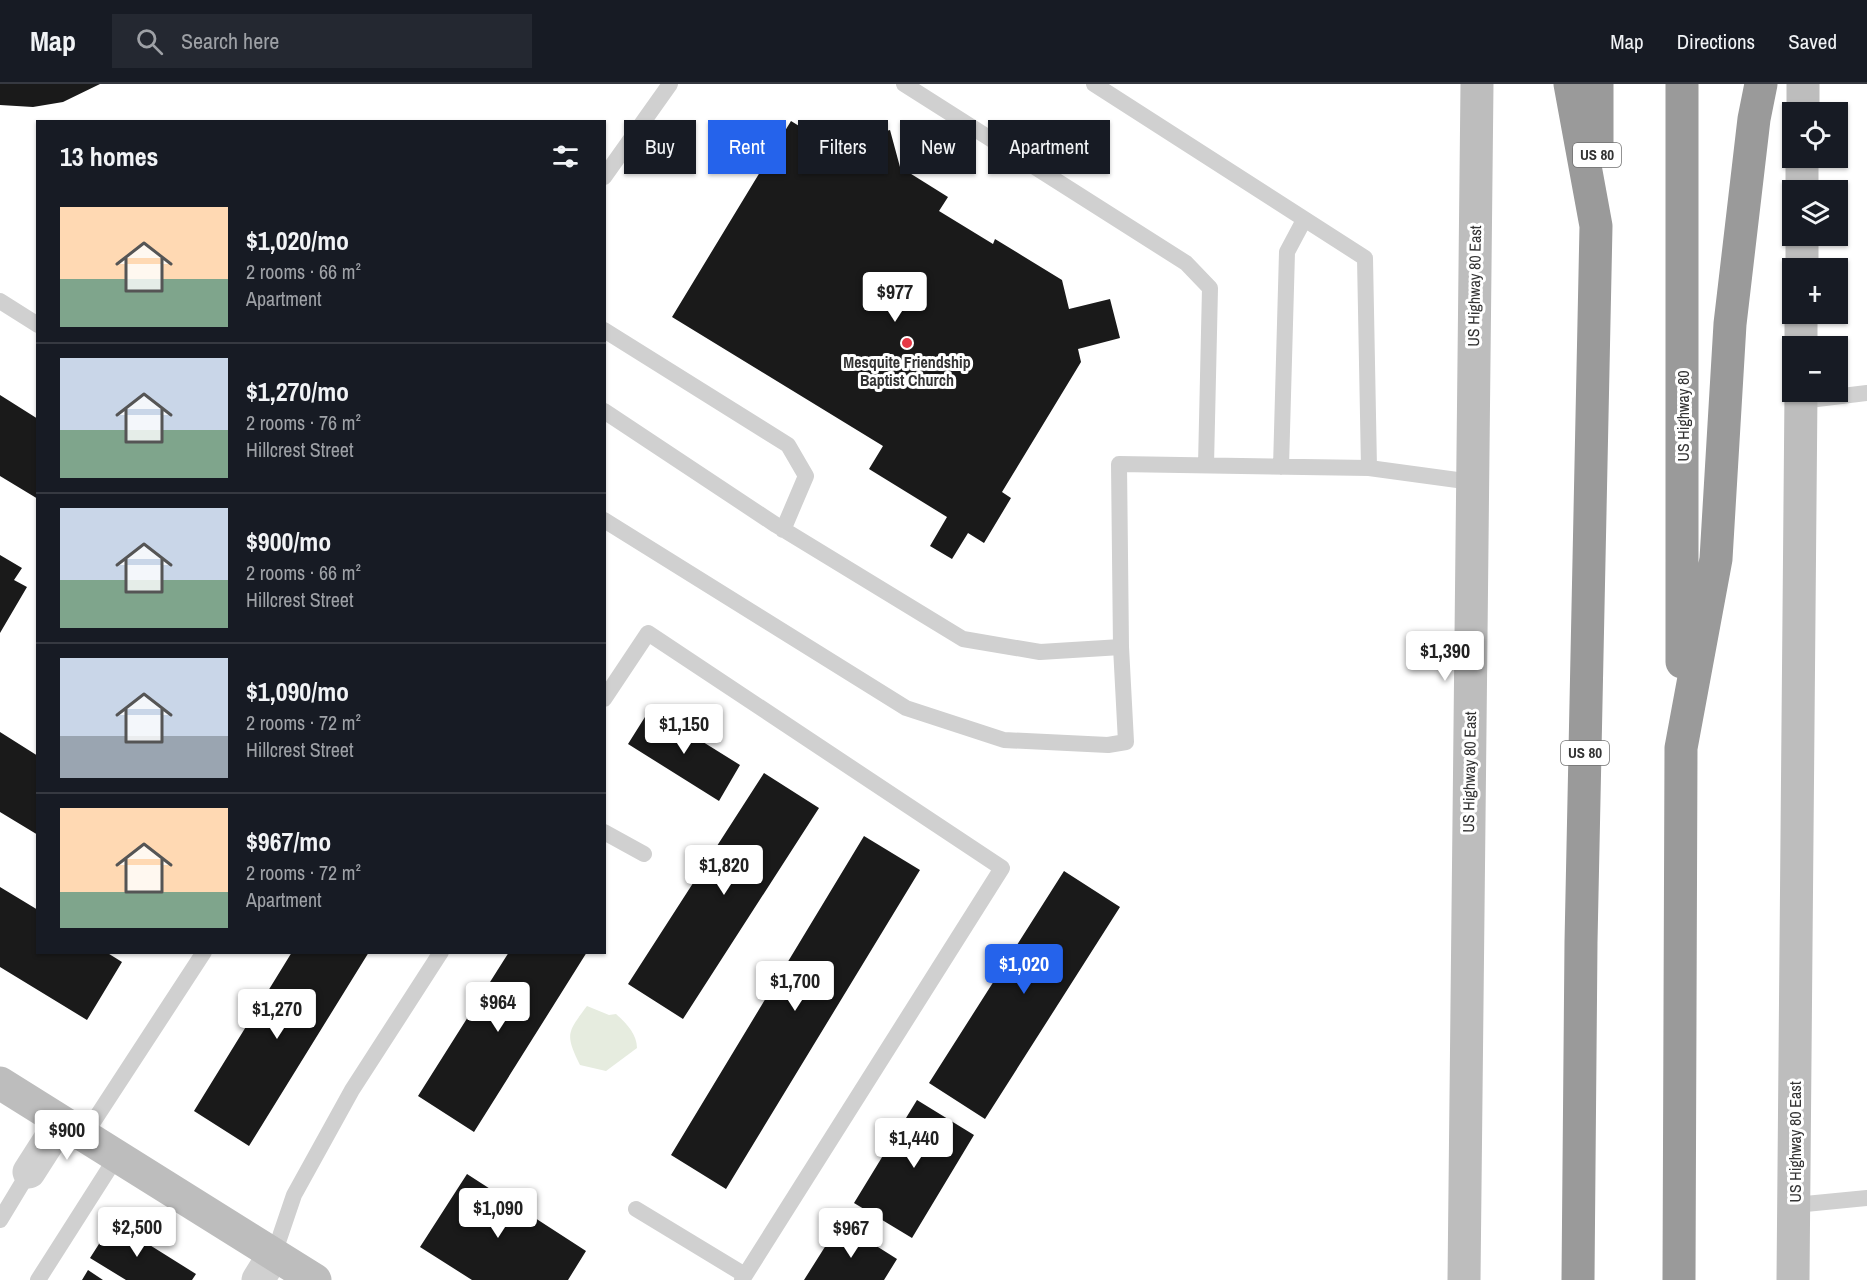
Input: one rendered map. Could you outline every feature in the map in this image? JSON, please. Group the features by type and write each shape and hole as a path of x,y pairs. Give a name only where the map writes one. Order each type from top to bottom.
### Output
{"highway":[{"path":"1570,84 1596,226"},
{"name":"US 80","path":"1578,1280 1581,930 1597,84"},
{"name":"US Highway 80","path":"1681,748 1682,84"},
{"path":"1679,1280 1681,748 1716,559 1730,324 1754,119 1761,84"}],"main road":[{"name":"US Highway 80 East","path":"1464,1280 1476,84"},
{"path":"1803,84 1803,102"},
{"name":"US Highway 80 East","path":"1793,1280 1801,402"},
{"path":"0,1083 117,1156 266,1267 315,1280"}],"street":[{"path":"29,1172 73,1129"}],"lane":[{"path":"606,174 670,84"},
{"path":"904,84 1186,263 1210,288 1206,465"},
{"path":"1094,84 1365,258 1369,468"},
{"path":"1281,467 1287,252 1304,220"},
{"path":"0,301 36,324"},
{"path":"606,331 788,445 806,476 783,530"},
{"path":"1848,394 1867,393"},
{"path":"606,412 783,530 963,639 1040,652 1121,647"},
{"path":"606,521 906,708 1004,740 1108,745 1126,742 1121,647 1119,464 1369,468 1472,482"},
{"path":"606,696 648,633 1002,868 744,1278 636,1209"},
{"path":"606,833 644,854"},
{"path":"73,1129 203,954"},
{"path":"266,1267 294,1195 352,1090 440,954"},
{"path":"39,1280 117,1156"},
{"path":"0,1220 29,1172"},
{"path":"1795,1205 1867,1198"}],"shaded area":[{"path":"587,1006 609,1015 616,1014 633,1033 637,1043 637,1048 606,1071 580,1065 570,1040 575,1022"}],"building":[{"path":"0,84 100,84 63,102 33,107 0,105"},
{"name":"Mesquite Friendship Baptist Church","path":"791,121 798,125 798,174 888,174 888,131 890,130 900,174 911,174 948,197 939,211 993,244 995,239 1062,280 1069,309 1110,299 1120,338 1078,349 1081,362 1002,492 1011,498 984,543 968,533 952,559 930,546 947,517 869,469 883,446 672,317 759,174 786,174 786,129"},
{"path":"0,395 36,418 36,498 0,476"},
{"path":"0,555 22,568 14,580 27,587 0,633"},
{"path":"650,709 740,765 719,801 628,744"},
{"path":"0,732 36,755 36,834 0,812"},
{"path":"764,773 819,808 683,1019 628,984"},
{"path":"864,836 920,870 726,1189 671,1155"},
{"path":"1064,871 1120,907 985,1119 929,1083"},
{"path":"0,887 36,909 36,954 109,954 122,962 87,1020 0,967"},
{"path":"291,954 368,954 249,1146 194,1111"},
{"path":"508,954 586,954 474,1132 418,1096"},
{"path":"917,1100 974,1135 912,1238 854,1203"},
{"path":"467,1174 586,1251 568,1280 472,1280 420,1247"},
{"path":"113,1222 196,1274 192,1280 126,1280 90,1258"},
{"path":"840,1223 897,1259 884,1280 804,1280"},
{"path":"88,1270 103,1280 82,1280"}],"place":[{"name":"Mesquite Friendship Baptist Church","path":"907,343"}]}
